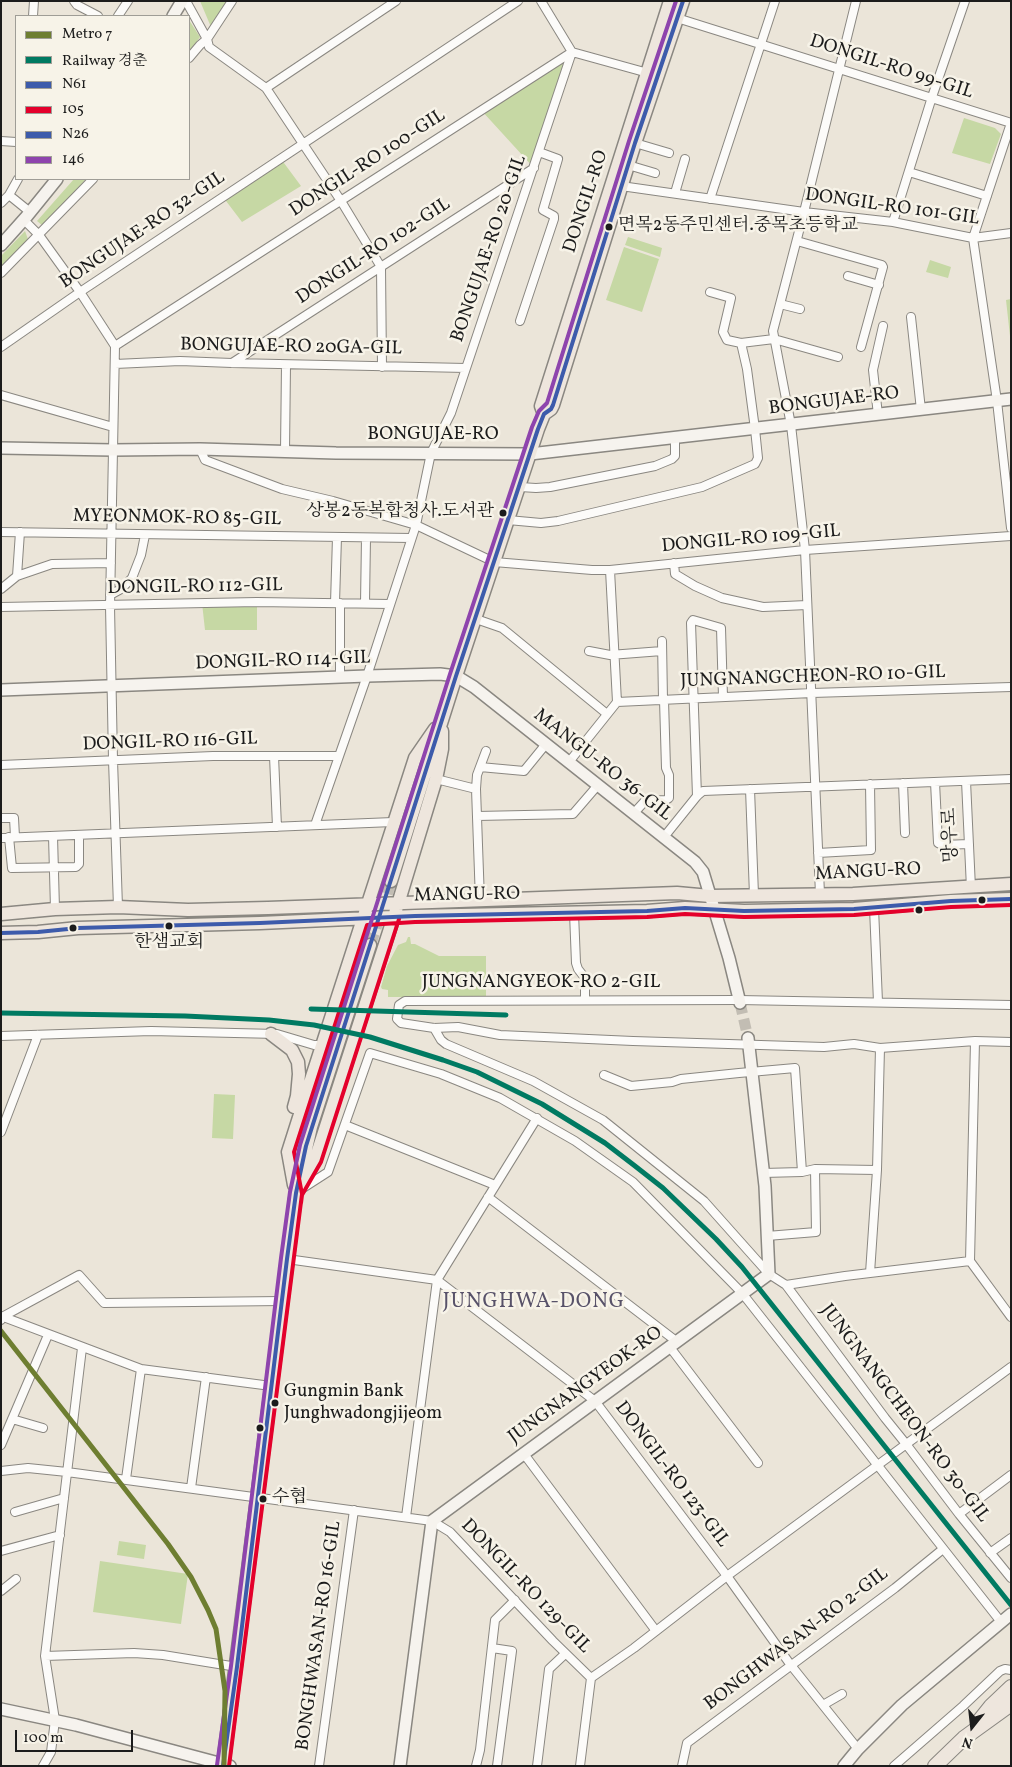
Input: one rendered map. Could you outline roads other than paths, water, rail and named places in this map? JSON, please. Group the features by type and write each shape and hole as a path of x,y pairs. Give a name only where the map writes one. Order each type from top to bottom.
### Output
{"highway":[{"path":"935,1766 1011,1687"},
{"path":"964,1738 1011,1704"}],"main road":[{"name":"DONGIL-RO","path":"544,414 541,406 670,1"},
{"name":"DONGIL-RO","path":"397,883 442,719 544,414 553,405 621,186 683,1"},
{"path":"376,948 398,904 397,883 436,778 442,749 442,719"},
{"path":"288,1152 366,905 415,758 442,719"},
{"path":"375,879 381,886 390,889 399,888 397,883"},
{"name":"MANGU-RO","path":"366,905 677,893 710,896 853,894 1011,884"},
{"name":"MANGU-RO","path":"1,933 78,928 393,917 648,911 685,908 744,911 874,908 951,901 1011,899"},
{"path":"1,914 55,909 118,907 188,910 366,905"},
{"path":"296,1193 315,1160 379,941 368,937 360,938 355,943"},
{"path":"225,1765 256,1497 296,1193 288,1152 287,1134 297,1096 298,1062 292,1050 271,1034"}],"street":[{"path":"33,15 34,1"},
{"path":"74,1 77,5 96,15"},
{"path":"119,15 128,1"},
{"path":"174,15 184,1 207,39 209,47 266,88 304,143 381,267 382,367"},
{"path":"190,57 200,44 207,39 232,1"},
{"path":"266,88 396,1"},
{"name":"BONGUJAE-RO 32-GIL","path":"1,347 80,292 518,1"},
{"path":"540,1 572,52 648,73"},
{"path":"710,199 775,1"},
{"path":"820,894 805,550 791,425 773,331 856,1"},
{"path":"893,222 932,97 965,1"},
{"name":"DONGIL-RO 99-GIL","path":"678,18 1011,123"},
{"name":"BONGUJAE-RO 20-GIL","path":"315,825 367,676 416,525 431,453 451,413 572,52"},
{"name":"DONGIL-RO 100-GIL","path":"115,346 572,52"},
{"path":"1011,123 972,238 1008,477 1011,528"},
{"path":"1,141 15,142"},
{"path":"635,143 669,153"},
{"path":"520,321 554,219 554,216 543,210 558,159 539,152"},
{"path":"674,193 685,159"},
{"path":"628,165 655,173"},
{"name":"DONGIL-RO 102-GIL","path":"232,364 534,168"},
{"path":"909,172 986,196"},
{"path":"1,203 9,195 17,180"},
{"path":"1,245 56,180"},
{"path":"1,273 92,180"},
{"name":"DONGIL-RO 101-GIL","path":"621,186 804,212 893,222 972,238 1011,233"},
{"path":"9,195 27,216 115,346 110,606 118,907"},
{"path":"797,241 882,265 884,269 861,347"},
{"path":"848,276 879,284"},
{"path":"710,292 731,298 723,332 727,340 741,343 774,339 838,357"},
{"path":"780,304 800,310"},
{"path":"911,316 921,410"},
{"path":"878,415 873,370 882,326"},
{"path":"508,520 533,523 558,521 708,486 756,464 758,458 755,429 747,369 741,343"},
{"name":"BONGUJAE-RO 20GA-GIL","path":"115,364 180,361 232,364 466,368"},
{"path":"285,451 286,365"},
{"path":"1,395 114,427"},
{"name":"BONGUJAE-RO","path":"1,448 530,454 1011,399"},
{"path":"520,487 548,487 655,466 672,460 675,456 675,438"},
{"path":"200,449 204,460 282,489 416,525 494,562"},
{"name":"MYEONMOK-RO 85-GIL","path":"1,532 411,538"},
{"path":"17,576 20,532"},
{"path":"110,595 122,589 132,578 141,555 145,535"},
{"name":"DONGIL-RO 109-GIL","path":"494,562 610,570 805,550 1011,536"},
{"path":"337,538 340,676"},
{"path":"365,603 366,538"},
{"path":"1,589 17,576 52,564 111,563"},
{"path":"674,564 675,574 695,586 722,598 763,607 808,605"},
{"path":"569,762 617,702 610,570"},
{"name":"DONGIL-RO 112-GIL","path":"1,607 110,606 202,602 390,604"},
{"path":"476,619 502,628 607,714"},
{"path":"697,796 691,623 693,620 721,628 723,697"},
{"path":"634,814 643,802 666,800 669,798 669,775 666,768 662,640"},
{"path":"589,651 614,654 662,651"},
{"name":"DONGIL-RO 114-GIL","path":"1,690 340,676 440,674 456,676"},
{"name":"MANGU-RO 36-GIL","path":"456,676 474,687 695,862 703,872 710,896"},
{"name":"JUNGNANGCHEON-RO 10-GIL","path":"617,702 812,693 1011,687"},
{"path":"480,767 524,771 546,744"},
{"path":"480,901 476,780 486,751"},
{"name":"DONGIL-RO 116-GIL","path":"1,765 213,756 339,756"},
{"path":"274,756 277,827"},
{"path":"436,778 476,789"},
{"path":"664,837 697,796 704,791 1011,779"},
{"name":"망우로","path":"966,781 971,888"},
{"path":"935,782 938,843 942,845 969,844"},
{"path":"903,783 905,833"},
{"path":"818,853 871,850 870,784"},
{"path":"477,816 573,814 598,785"},
{"path":"750,789 754,895"},
{"path":"1,818 14,818 9,837 12,868 76,867 78,866 79,835"},
{"path":"9,837 393,822"},
{"path":"53,836 55,909"},
{"path":"710,896 729,958 739,1002"},
{"name":"MANGU-RO","path":"874,908 878,1002"},
{"path":"574,913 576,963 585,978 585,1000"},
{"name":"JUNGNANGYEOK-RO 2-GIL","path":"434,1028 401,1023 397,1019 399,1005 405,1001 585,1000 878,1002 1011,1006"},
{"path":"434,1028 458,1027 500,1035 748,1041 824,1047 854,1044 880,1048 975,1041 1011,1042"},
{"name":"JUNGNANGCHEON-RO 30-GIL","path":"434,1028 441,1040 446,1044 534,1081 602,1120 704,1202 768,1274 786,1285 885,1418 1011,1578"},
{"path":"1,1036 150,1031 271,1034 284,1035 314,1045 322,1044"},
{"path":"1,1132 38,1035"},
{"path":"748,1041 764,1173 768,1274"},
{"path":"975,1041 970,1261 1011,1317"},
{"path":"870,1273 877,1170 880,1048"},
{"path":"296,1193 328,1172 370,1052 441,1074 500,1098 575,1141 633,1182 742,1293 1001,1622"},
{"path":"604,1075 631,1086 753,1071 795,1068 802,1172"},
{"path":"406,1517 437,1280 537,1118"},
{"path":"345,1125 495,1185"},
{"path":"767,1236 816,1232 815,1169"},
{"path":"764,1173 802,1172 815,1169 877,1170"},
{"path":"488,1197 672,1344 758,1463"},
{"name":"DONGIL-RO 123-GIL","path":"287,1259 437,1280 595,1401 727,1576 790,1664 858,1749"},
{"path":"786,1285 970,1261"},
{"name":"JUNGNANGYEOK-RO","path":"432,1521 768,1274"},
{"path":"2,1318 79,1275 104,1303 282,1301"},
{"path":"2,1318 141,1369 271,1386"},
{"path":"1,1444 48,1334"},
{"path":"43,1766 51,1752 55,1720 45,1656 82,1348"},
{"path":"580,1766 591,1678 1011,1367"},
{"path":"126,1479 141,1369"},
{"path":"191,1488 206,1377"},
{"path":"12,1419 43,1428"},
{"path":"524,1454 656,1631"},
{"name":"DONGIL-RO 129-GIL","path":"1,1471 28,1468 67,1472 432,1521 450,1532 565,1654 591,1678"},
{"path":"959,1514 1011,1475"},
{"path":"15,1512 64,1498"},
{"name":"BONGHWASAN-RO 16-GIL","path":"319,1766 354,1510"},
{"path":"400,1766 432,1521"},
{"path":"1,1550 60,1535"},
{"path":"990,1553 1011,1538"},
{"name":"BONGHWASAN-RO 2-GIL","path":"682,1766 687,1743 790,1664 895,1588 943,1549"},
{"path":"1,1591 16,1579"},
{"path":"476,1766 480,1750 495,1620 515,1600"},
{"path":"844,1766 902,1704 1011,1614"},
{"path":"492,1648 512,1651 496,1766"},
{"path":"45,1656 134,1653 160,1655 237,1667"},
{"path":"537,1766 550,1669 565,1654"},
{"path":"894,1766 1000,1671 1005,1669 1011,1670"},
{"path":"823,1706 842,1694"},
{"path":"1,1709 109,1733 225,1765"}],"tunnel":[{"path":"370,945 391,881"},
{"path":"740,1003 748,1038"}],"metro line":[{"name":"7","path":"1,1331 168,1544 191,1577 208,1610 216,1629 225,1691 224,1766"}],"rail line":[{"name":"경춘","path":"311,1009 506,1015"},
{"name":"경춘","path":"1,1013 185,1016 269,1020 314,1025 370,1037 443,1060 477,1072 542,1104 605,1143 635,1166 663,1188 716,1239 742,1267 1011,1605"}],"place":[{"name":"면목2동주민센터.중목초등학교","path":"609,227"},
{"name":"상봉2동복합청사.도서관","path":"503,513"},
{"name":"한샘교회","path":"169,926"},
{"name":"Gungmin Bank Junghwadongjijeom","path":"275,1403"},
{"name":"수협","path":"263,1499"}],"district":[{"name":"JUNGHWA-DONG","path":"534,1303"}]}
